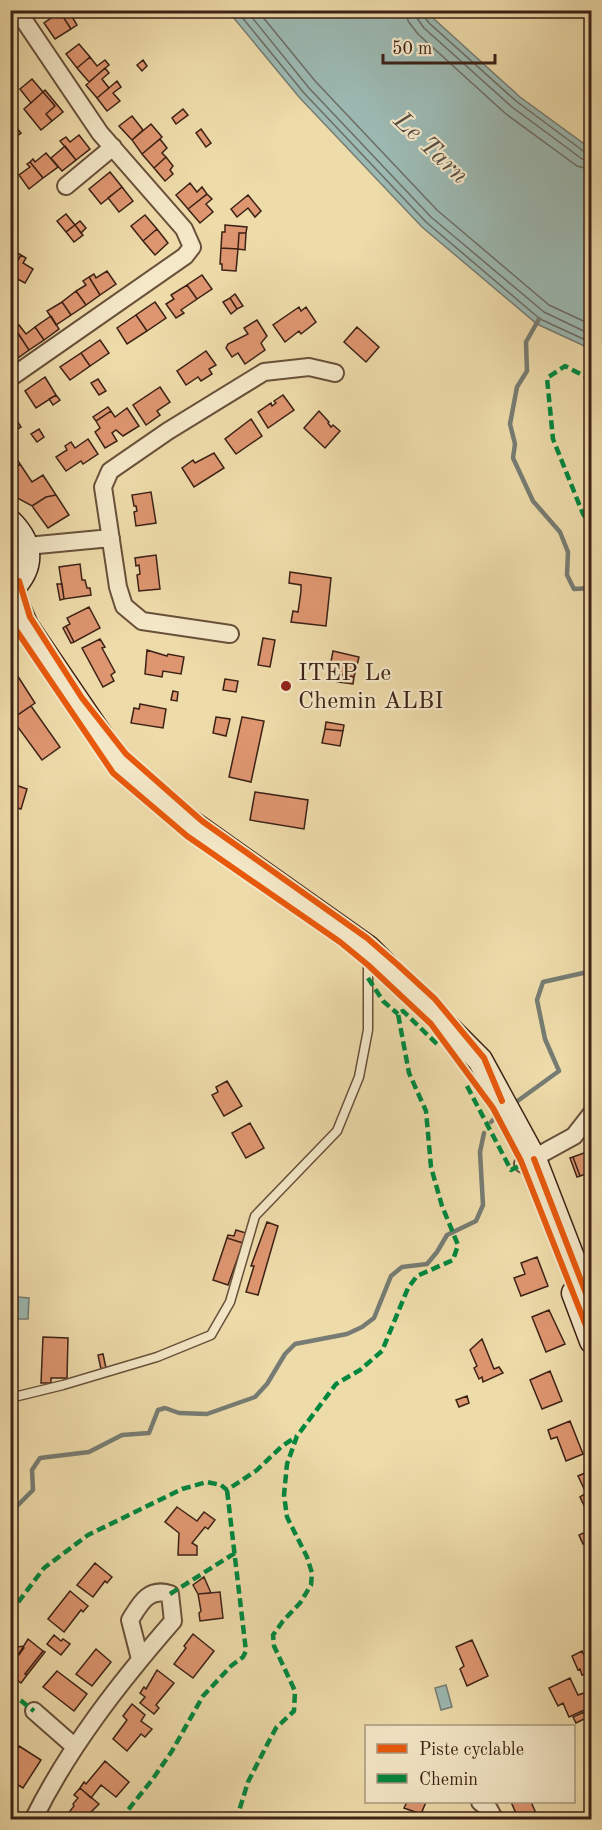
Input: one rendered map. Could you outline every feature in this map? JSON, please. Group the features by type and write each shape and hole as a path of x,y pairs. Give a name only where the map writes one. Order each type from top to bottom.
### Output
{"main road":[{"path":"10,522 21,533 27,546 28,558 25,570 10,590 26,627 120,764 183,817 368,948 480,1060 502,1113 528,1162 591,1309"},
{"path":"528,1162 591,1341"}],"street":[{"path":"10,378 185,256 192,247 184,229 100,133 16,10"},
{"path":"66,186 113,147"},
{"path":"230,634 142,621 124,606 118,587 103,488 110,471 168,431 264,372 309,367 335,373"},
{"path":"27,546 111,538"},
{"path":"528,1162 574,1136 591,1113"},
{"path":"33,1820 75,1747 140,1659"},
{"path":"34,1711 75,1747"},
{"path":"481,1803 489,1809 495,1820"}],"lane":[{"path":"10,1398 63,1386 157,1357 211,1335 230,1302 255,1216 337,1131 359,1077 368,1030 368,948"}],"water":[{"name":"Le Tarn","path":"228,11 428,11 520,97 591,149 591,349 537,324 422,227 299,97"},
{"path":"18,1297 29,1298 28,1319 17,1319"},
{"path":"446,1685 452,1707 441,1710 435,1688"}],"building":[{"path":"68,10 77,25 71,29 60,12"},
{"path":"60,12 71,29 55,39 44,23"},
{"path":"79,44 90,57 77,68 66,54"},
{"path":"90,57 97,66 105,60 109,65 89,82 77,68"},
{"path":"143,60 147,66 142,71 137,65"},
{"path":"105,68 109,73 102,79 109,88 97,98 86,85"},
{"path":"32,79 43,92 31,103 20,89"},
{"path":"117,81 121,87 113,93 120,101 107,111 97,98"},
{"path":"45,90 63,112 52,121 46,114 55,106 43,92"},
{"path":"43,92 55,106 46,114 52,121 41,130 24,109"},
{"path":"183,109 188,115 176,124 172,118"},
{"path":"132,116 143,130 132,140 119,126"},
{"path":"10,120 21,133 10,141"},
{"path":"151,124 162,137 142,154 132,140"},
{"path":"201,129 211,143 206,147 196,133"},
{"path":"79,135 90,149 76,160 60,141 66,137 70,142"},
{"path":"160,139 167,148 162,153 166,157 154,168 142,154"},
{"path":"65,146 76,160 62,171 51,158"},
{"path":"46,153 58,167 43,178 30,162 33,159 35,162"},
{"path":"166,157 173,166 170,170 173,174 165,181 154,168"},
{"path":"30,162 43,178 29,189 19,175 30,167 27,164"},
{"path":"110,172 122,187 101,204 89,189"},
{"path":"190,183 197,192 202,187 207,194 188,209 176,195"},
{"path":"122,187 133,201 119,212 108,198"},
{"path":"207,194 212,199 206,204 213,212 200,223 188,209"},
{"path":"248,195 261,211 255,217 248,208 237,217 231,209"},
{"path":"66,214 75,225 66,232 57,221"},
{"path":"145,215 157,229 143,241 131,226"},
{"path":"80,221 86,228 81,233 75,225"},
{"path":"75,225 83,235 74,242 66,232"},
{"path":"225,225 247,227 246,233 239,233 238,249 221,248"},
{"path":"157,229 168,243 155,255 143,241"},
{"path":"239,233 246,233 245,250 238,249"},
{"path":"10,246 21,255 10,275"},
{"path":"221,248 238,249 236,271 222,270"},
{"path":"21,255 26,258 23,263 33,269 25,283 10,275"},
{"path":"107,271 116,284 100,295 89,277 94,274 96,278"},
{"path":"202,275 212,289 197,299 187,285"},
{"path":"89,277 100,295 86,305 76,291 86,285 83,281"},
{"path":"187,285 197,299 181,310 184,313 176,318 166,304 174,299 171,295"},
{"path":"76,291 86,305 71,315 62,302"},
{"path":"235,294 243,306 237,309 230,298"},
{"path":"230,298 237,309 231,314 223,302"},
{"path":"62,302 71,315 56,325 47,311"},
{"path":"155,302 166,318 147,331 136,315"},
{"path":"299,307 301,311 306,307 316,322 301,334 299,331 285,342 273,325"},
{"path":"136,315 147,331 127,344 117,328"},
{"path":"51,316 59,329 44,340 35,327"},
{"path":"257,320 267,336 261,343 265,350 245,364 238,353 232,357 226,348 228,344 248,334 244,328"},
{"path":"19,325 26,334 35,327 44,340 29,350 15,329"},
{"path":"357,327 379,347 366,362 344,342"},
{"path":"18,333 29,350 15,360 10,354 10,344"},
{"path":"100,340 109,353 90,366 81,353"},
{"path":"206,351 216,365 209,369 212,374 201,381 198,377 186,385 177,371"},
{"path":"81,353 90,366 70,380 60,367"},
{"path":"45,377 56,395 36,408 25,391"},
{"path":"98,379 106,391 99,395 91,383"},
{"path":"160,387 170,402 157,411 160,415 146,425 133,405"},
{"path":"56,395 60,400 53,405 49,399"},
{"path":"283,395 294,410 268,428 258,412 271,403 272,406 276,403 274,401"},
{"path":"108,407 111,411 96,421 93,417"},
{"path":"127,408 139,426 123,436 116,430 112,433 117,441 105,448 95,432 100,428 96,421 111,411 115,417"},
{"path":"10,410 21,427 10,434"},
{"path":"319,411 331,427 333,425 340,431 325,448 304,428"},
{"path":"251,419 262,436 236,454 225,439"},
{"path":"39,429 44,437 37,442 31,434"},
{"path":"88,439 98,454 66,471 56,457 67,450 65,446 71,442 75,448"},
{"path":"214,453 224,468 194,487 182,468 193,460 195,463"},
{"path":"15,456 20,464 10,470 10,459"},
{"path":"20,464 32,482 43,475 56,495 46,497 32,506 10,494 10,470"},
{"path":"151,492 156,523 136,526 134,512 137,511 132,495"},
{"path":"56,495 69,515 48,528 32,506 46,497"},
{"path":"156,555 160,589 139,591 137,575 140,574 139,565 136,566 135,558"},
{"path":"80,564 82,580 85,580 87,588 90,588 91,595 64,599 59,567"},
{"path":"290,572 331,578 326,626 291,622 293,611 298,612 301,585 289,583"},
{"path":"57,584 62,584 64,599 60,600"},
{"path":"89,607 100,628 74,642 66,626 70,624 67,618"},
{"path":"66,626 74,642 71,643 63,628"},
{"path":"263,638 275,640 270,667 258,665"},
{"path":"100,639 105,647 102,648 115,672 111,675 114,681 103,687 82,648"},
{"path":"147,650 167,656 168,654 184,657 181,674 163,671 162,677 145,674"},
{"path":"333,651 359,657 354,677 340,674 339,682 330,680 332,672 329,672"},
{"path":"10,664 35,703 10,720"},
{"path":"340,674 354,677 353,684 339,682"},
{"path":"225,679 238,681 236,692 223,690"},
{"path":"173,691 178,692 177,701 171,700"},
{"path":"140,704 166,709 163,728 131,723 134,708 139,709"},
{"path":"31,706 60,747 42,760 12,719"},
{"path":"216,717 230,719 226,736 213,733"},
{"path":"242,717 264,721 251,782 229,777"},
{"path":"326,722 344,725 343,731 325,729"},
{"path":"325,729 343,731 340,746 322,743"},
{"path":"10,783 27,789 21,809 10,806"},
{"path":"255,792 308,800 304,829 250,820"},
{"path":"227,1081 242,1106 224,1116 212,1095 218,1092 216,1087"},
{"path":"250,1123 264,1148 246,1158 232,1133"},
{"path":"592,1150 592,1172 580,1176 573,1157"},
{"path":"573,1157 580,1176 577,1177 570,1158"},
{"path":"267,1222 278,1226 258,1295 246,1292 254,1266 251,1266"},
{"path":"236,1230 246,1233 243,1243 227,1238 228,1235 234,1236"},
{"path":"227,1238 243,1243 228,1285 213,1280"},
{"path":"537,1257 548,1286 521,1296 514,1278 525,1274 521,1263"},
{"path":"549,1310 565,1344 546,1352 532,1317"},
{"path":"43,1337 68,1338 67,1378 51,1378 51,1383 41,1383"},
{"path":"482,1339 494,1369 499,1367 503,1373 483,1382 482,1377 479,1379 474,1368 477,1366 470,1350"},
{"path":"103,1354 106,1368 101,1369 98,1355"},
{"path":"550,1371 562,1401 542,1409 530,1380"},
{"path":"467,1396 469,1403 459,1407 456,1400"},
{"path":"570,1421 583,1454 566,1461 557,1437 551,1439 548,1430"},
{"path":"592,1470 592,1509 587,1512 580,1497 586,1493 578,1476"},
{"path":"177,1507 197,1521 204,1512 215,1520 208,1529 205,1527 192,1543 197,1546 197,1555 178,1555 179,1533 165,1522"},
{"path":"592,1529 592,1540 583,1544 579,1535"},
{"path":"95,1563 112,1577 107,1583 105,1581 93,1597 77,1585"},
{"path":"204,1577 211,1593 198,1594 193,1585"},
{"path":"70,1591 88,1606 83,1612 81,1610 64,1632 48,1619"},
{"path":"220,1592 223,1618 200,1621 198,1594"},
{"path":"193,1634 214,1651 193,1678 174,1664"},
{"path":"54,1635 70,1644 61,1655 47,1644"},
{"path":"28,1639 43,1651 25,1674 27,1675 21,1683 10,1675 10,1661 13,1658 15,1660"},
{"path":"472,1640 488,1676 467,1686 460,1669 464,1666 456,1647"},
{"path":"23,1646 24,1648 15,1660 12,1648"},
{"path":"96,1649 111,1662 92,1686 76,1674"},
{"path":"43,1651 45,1652 27,1675 25,1674"},
{"path":"582,1651 592,1672 592,1676 588,1678 586,1674 582,1675 580,1669 578,1670 572,1656"},
{"path":"157,1670 174,1683 156,1705 159,1708 154,1714 140,1703 145,1697 140,1693 144,1687 146,1689"},
{"path":"57,1671 87,1694 74,1711 43,1687"},
{"path":"570,1678 578,1695 584,1693 591,1707 569,1717 563,1703 558,1706 549,1688"},
{"path":"132,1704 145,1715 141,1721 152,1729 145,1737 141,1734 127,1751 113,1739 127,1720 123,1716"},
{"path":"584,1712 586,1718 576,1723 573,1717"},
{"path":"19,1746 41,1760 23,1788 10,1780 10,1760"},
{"path":"105,1761 129,1782 116,1797 101,1785 91,1798 80,1788"},
{"path":"80,1788 99,1804 83,1820 63,1820 74,1806 78,1798 74,1795"},
{"path":"406,1803 426,1803 421,1814 404,1808"},
{"path":"511,1803 531,1803 536,1813 519,1820"}],"waterway":[{"path":"539,319 526,342 527,371 517,387 510,424 515,444 513,458 533,501 560,532 568,552 567,575 574,589 592,588"},
{"path":"512,1105 559,1071 545,1039 537,1000 543,982 592,971"},
{"path":"491,1122 500,1113"},
{"path":"10,1513 33,1490 32,1470 40,1458 89,1452 122,1435 149,1433 158,1410 165,1408 179,1413 207,1414 255,1397 267,1384 285,1354 295,1344 347,1334 374,1318 391,1276 402,1267 427,1264 447,1235 476,1221 483,1205 480,1152 484,1133"}],"marked path":[{"path":"592,380 565,366 547,378 553,439 583,514 592,526"},
{"path":"368,978 383,1001 398,1014"},
{"path":"233,1820 239,1811 248,1782 276,1728 294,1711 295,1691 274,1646 273,1635 300,1603 311,1585 312,1573 307,1557 287,1517 284,1495 287,1464 297,1436 336,1384 360,1370 382,1351 408,1288 417,1276 453,1260 458,1245 442,1206 431,1167 426,1111 409,1073 398,1014 403,1011 440,1047"},
{"path":"467,1086 511,1170 523,1164"},
{"path":"10,1613 44,1568 88,1535 182,1489 207,1482 221,1485 227,1490 257,1470 281,1447 297,1436"},
{"path":"120,1820 172,1751 203,1696 231,1666 243,1657 246,1651 227,1490"},
{"path":"170,1594 235,1553"},
{"path":"10,1692 34,1711"}],"cycle path":[{"path":"19,581 30,617 82,698 126,754 202,821 367,938 435,999 484,1058 502,1101"},
{"path":"10,621 113,773 187,836 340,942 431,1024 493,1108 521,1161 592,1341"},
{"path":"534,1159 592,1309"}],"place":[{"name":"ITEP Le Chemin ALBI","path":"286,686"}]}
